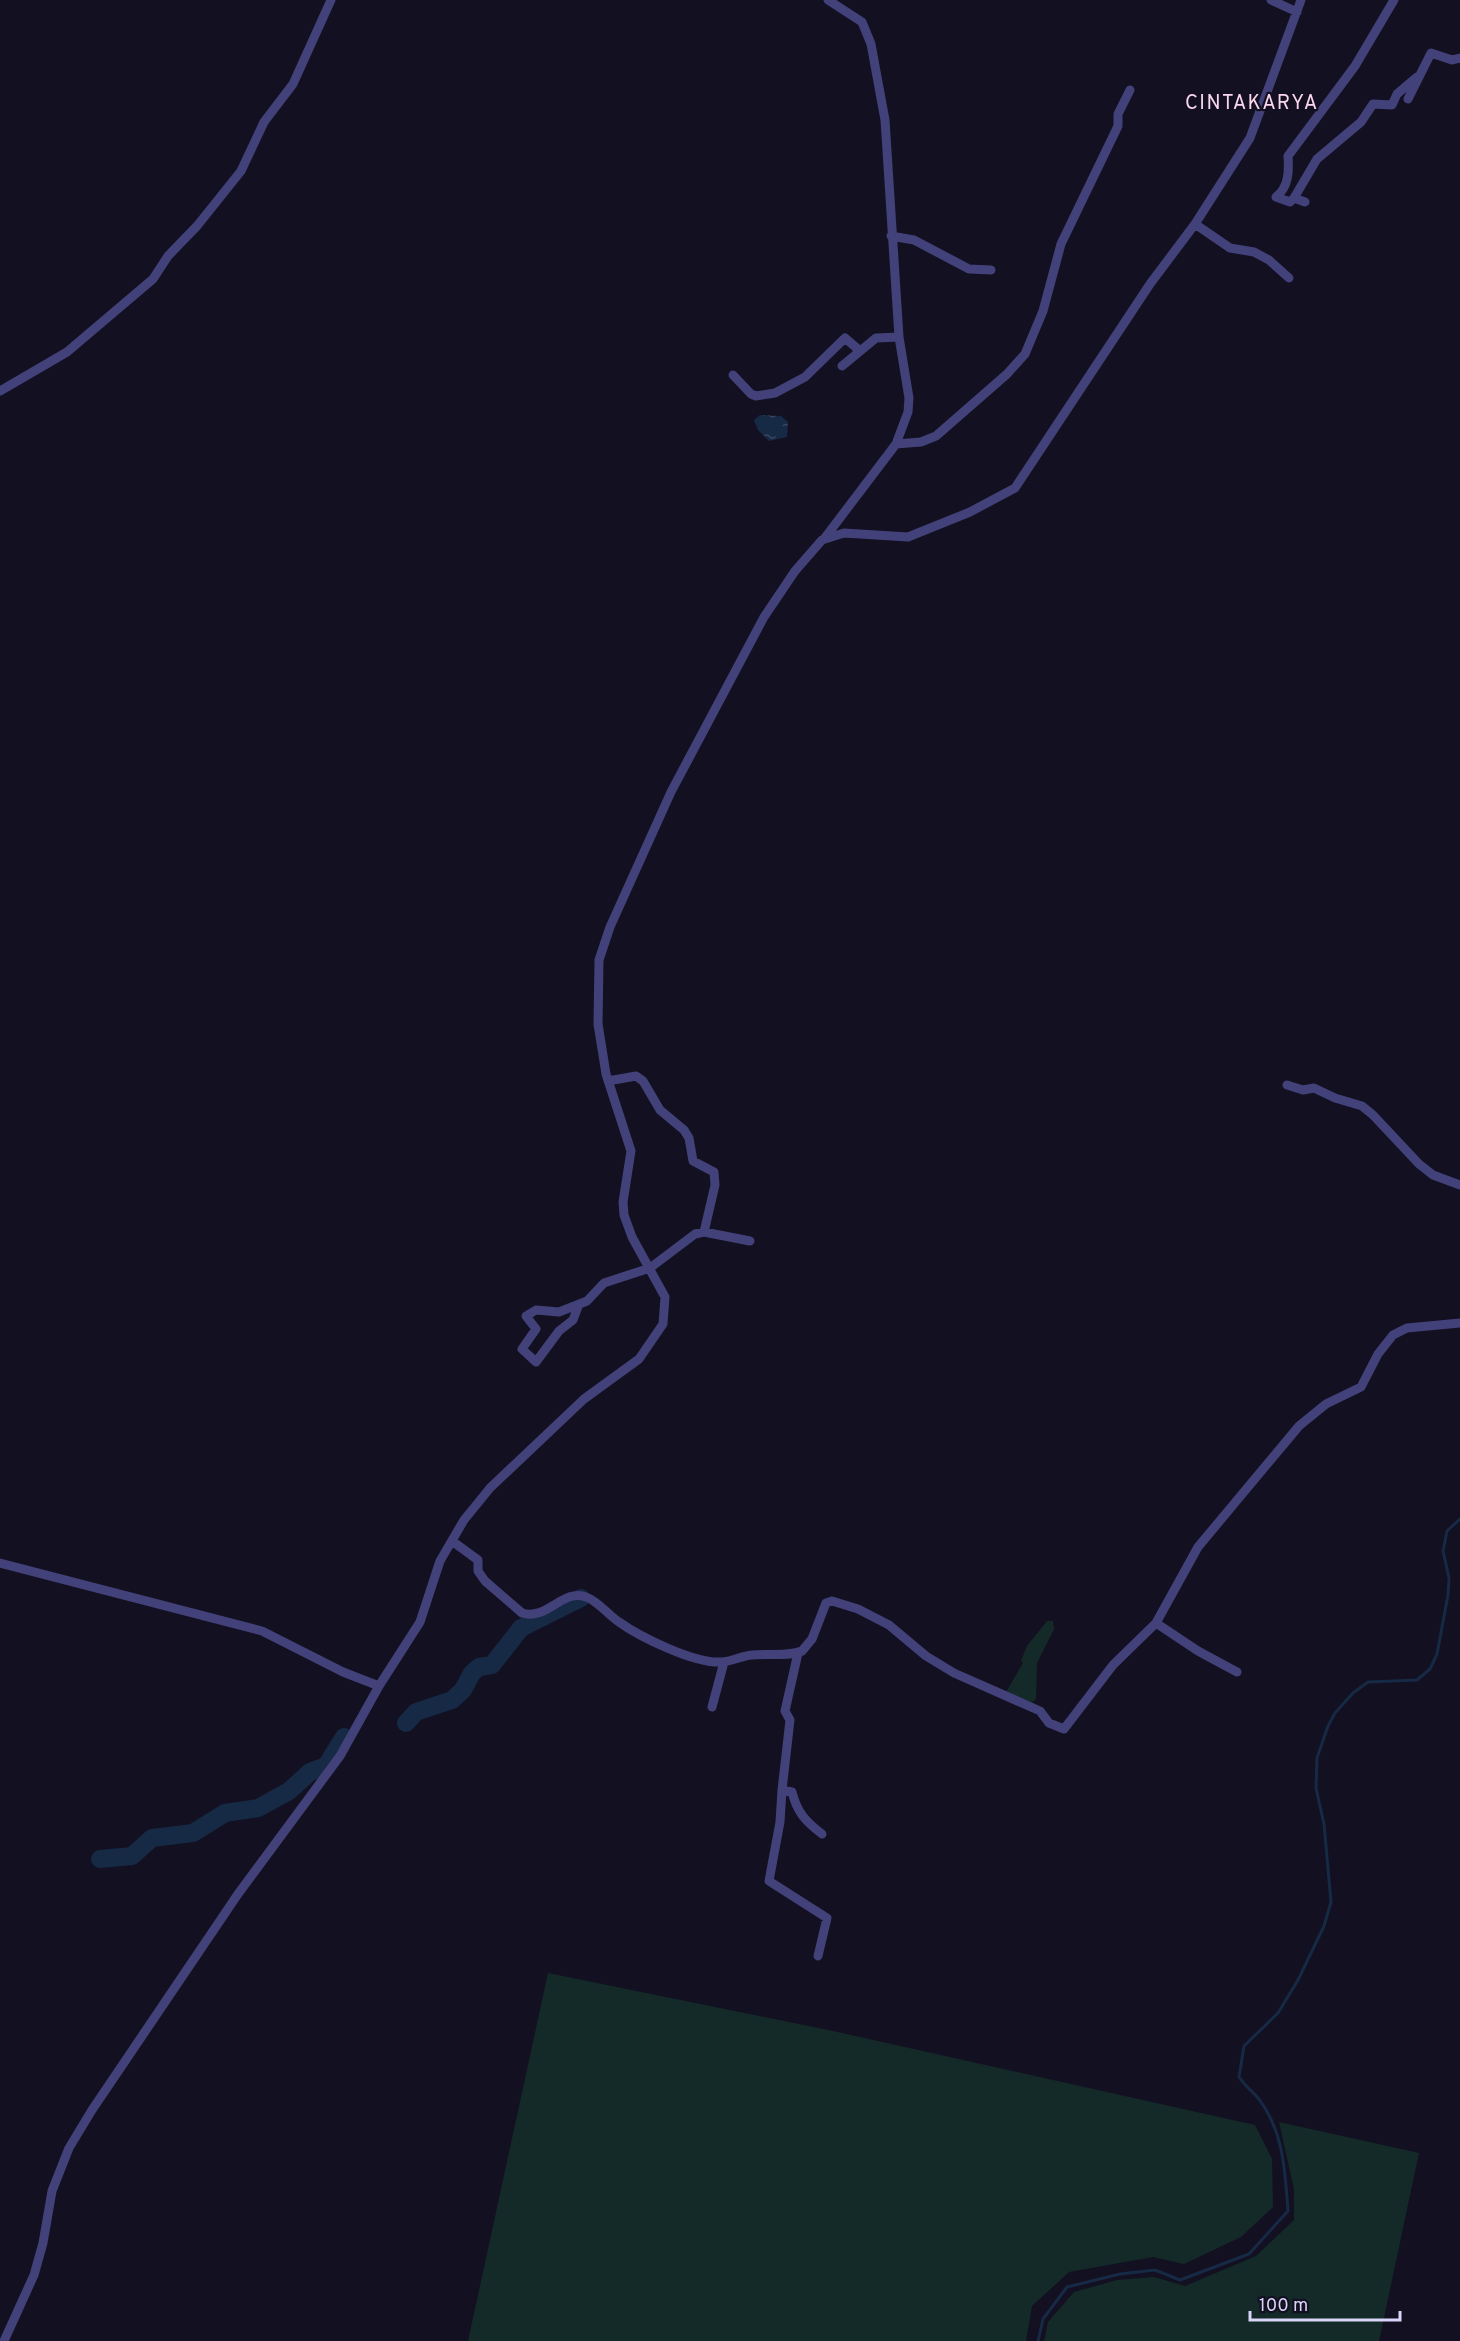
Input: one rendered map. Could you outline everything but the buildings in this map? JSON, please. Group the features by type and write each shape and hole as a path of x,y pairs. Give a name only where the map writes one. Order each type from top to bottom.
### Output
{"street":[{"path":"0,391 67,352 153,279 168,256 197,226 241,171 264,122 293,84 331,0"},
{"path":"4,2341 34,2275 43,2243 52,2191 69,2148 92,2110 238,1894 340,1756 379,1686 420,1622 440,1561 464,1520 490,1488 584,1399 639,1359 663,1324 666,1303 650,1268 632,1237 624,1215 623,1202 631,1151 608,1081 598,1024 599,960 610,927 671,792 764,616 795,571 822,540 896,444 909,405 899,337 885,120 871,44 862,22 828,0"},
{"path":"1271,0 1297,12"},
{"path":"822,540 844,533 908,537 970,512 1015,488 1150,284 1196,224 1250,138 1301,0"},
{"path":"1394,0 1354,66 1288,156 1285,187 1276,197 1290,202 1317,159 1361,122 1373,104 1392,105 1397,94 1417,76"},
{"path":"1408,99 1417,76 1431,53 1452,60 1459,61 1460,58"},
{"path":"896,444 921,442 936,436 1007,374 1025,354 1043,311 1061,244 1118,126 1118,114 1130,90"},
{"path":"1294,198 1305,202"},
{"path":"1196,224 1230,248 1254,252 1269,260 1289,278"},
{"path":"891,236 914,240 969,269 991,270"},
{"path":"842,366 876,338 899,337"},
{"path":"733,375 751,394 775,393 806,377 845,338 859,350"},
{"path":"608,1081 636,1076 643,1081 660,1110 684,1130 689,1138 693,1161 714,1172 715,1185 704,1232"},
{"path":"1287,1085 1303,1090 1314,1088 1335,1098 1362,1106 1374,1115 1419,1164 1433,1175 1460,1185"},
{"path":"579,1304 573,1320 559,1331 536,1362 522,1349 536,1329 526,1316 536,1310 555,1313 589,1300 604,1283 650,1268 695,1234 704,1232 750,1241"},
{"path":"452,1541 478,1560 478,1571 484,1581 522,1613 527,1615 545,1611 572,1595 587,1597 619,1623 684,1656 724,1662 752,1655 798,1653 807,1647 826,1603 832,1601 858,1609 889,1624 944,1667 1040,1711 1049,1723 1062,1730 1070,1725 1113,1665 1156,1623 1198,1547 1299,1426 1326,1404 1361,1387 1387,1341 1400,1330 1460,1323"},
{"path":"0,1563 249,1627 282,1639 343,1672 379,1686"},
{"path":"1156,1623 1198,1651 1237,1672"},
{"path":"798,1653 785,1711 790,1720 770,1881 827,1918 818,1956"},
{"path":"712,1707 724,1662"},
{"path":"783,1790 792,1792 796,1809 822,1834"}],"green space":[{"path":"1047,1621 1053,1621 1054,1629 1037,1663 1036,1699 1029,1705 1006,1692 1023,1663 1021,1661 1027,1646"},
{"path":"548,1973 833,2031 1255,2125 1272,2159 1273,2207 1241,2237 1184,2264 1153,2257 1069,2272 1032,2306 1026,2341 468,2341"},
{"path":"1279,2122 1419,2153 1379,2341 1044,2341 1048,2322 1074,2292 1117,2280 1154,2277 1185,2286 1256,2256 1294,2220 1294,2189"}],"water":[{"path":"760,415 781,416 788,422 787,437 769,441 758,430 754,420"}],"waterway":[{"path":"1038,2341 1043,2319 1067,2287 1120,2274 1155,2270 1180,2280 1249,2254 1288,2211 1282,2152 1273,2124 1258,2098 1239,2077 1244,2046 1278,2013 1298,1980 1324,1926 1331,1902 1324,1824 1316,1788 1317,1758 1328,1726 1335,1713 1353,1693 1368,1682 1417,1680 1430,1669 1437,1654 1448,1595 1449,1578 1443,1551 1447,1531 1460,1519"},
{"path":"406,1723 416,1712 452,1700 463,1690 472,1673 479,1667 492,1665 521,1628 581,1598"},
{"path":"100,1859 132,1856 152,1838 193,1833 225,1813 258,1808 289,1791 310,1772 326,1766 344,1737"}],"district":[{"name":"CINTAKARYA","path":"1252,102"}]}
